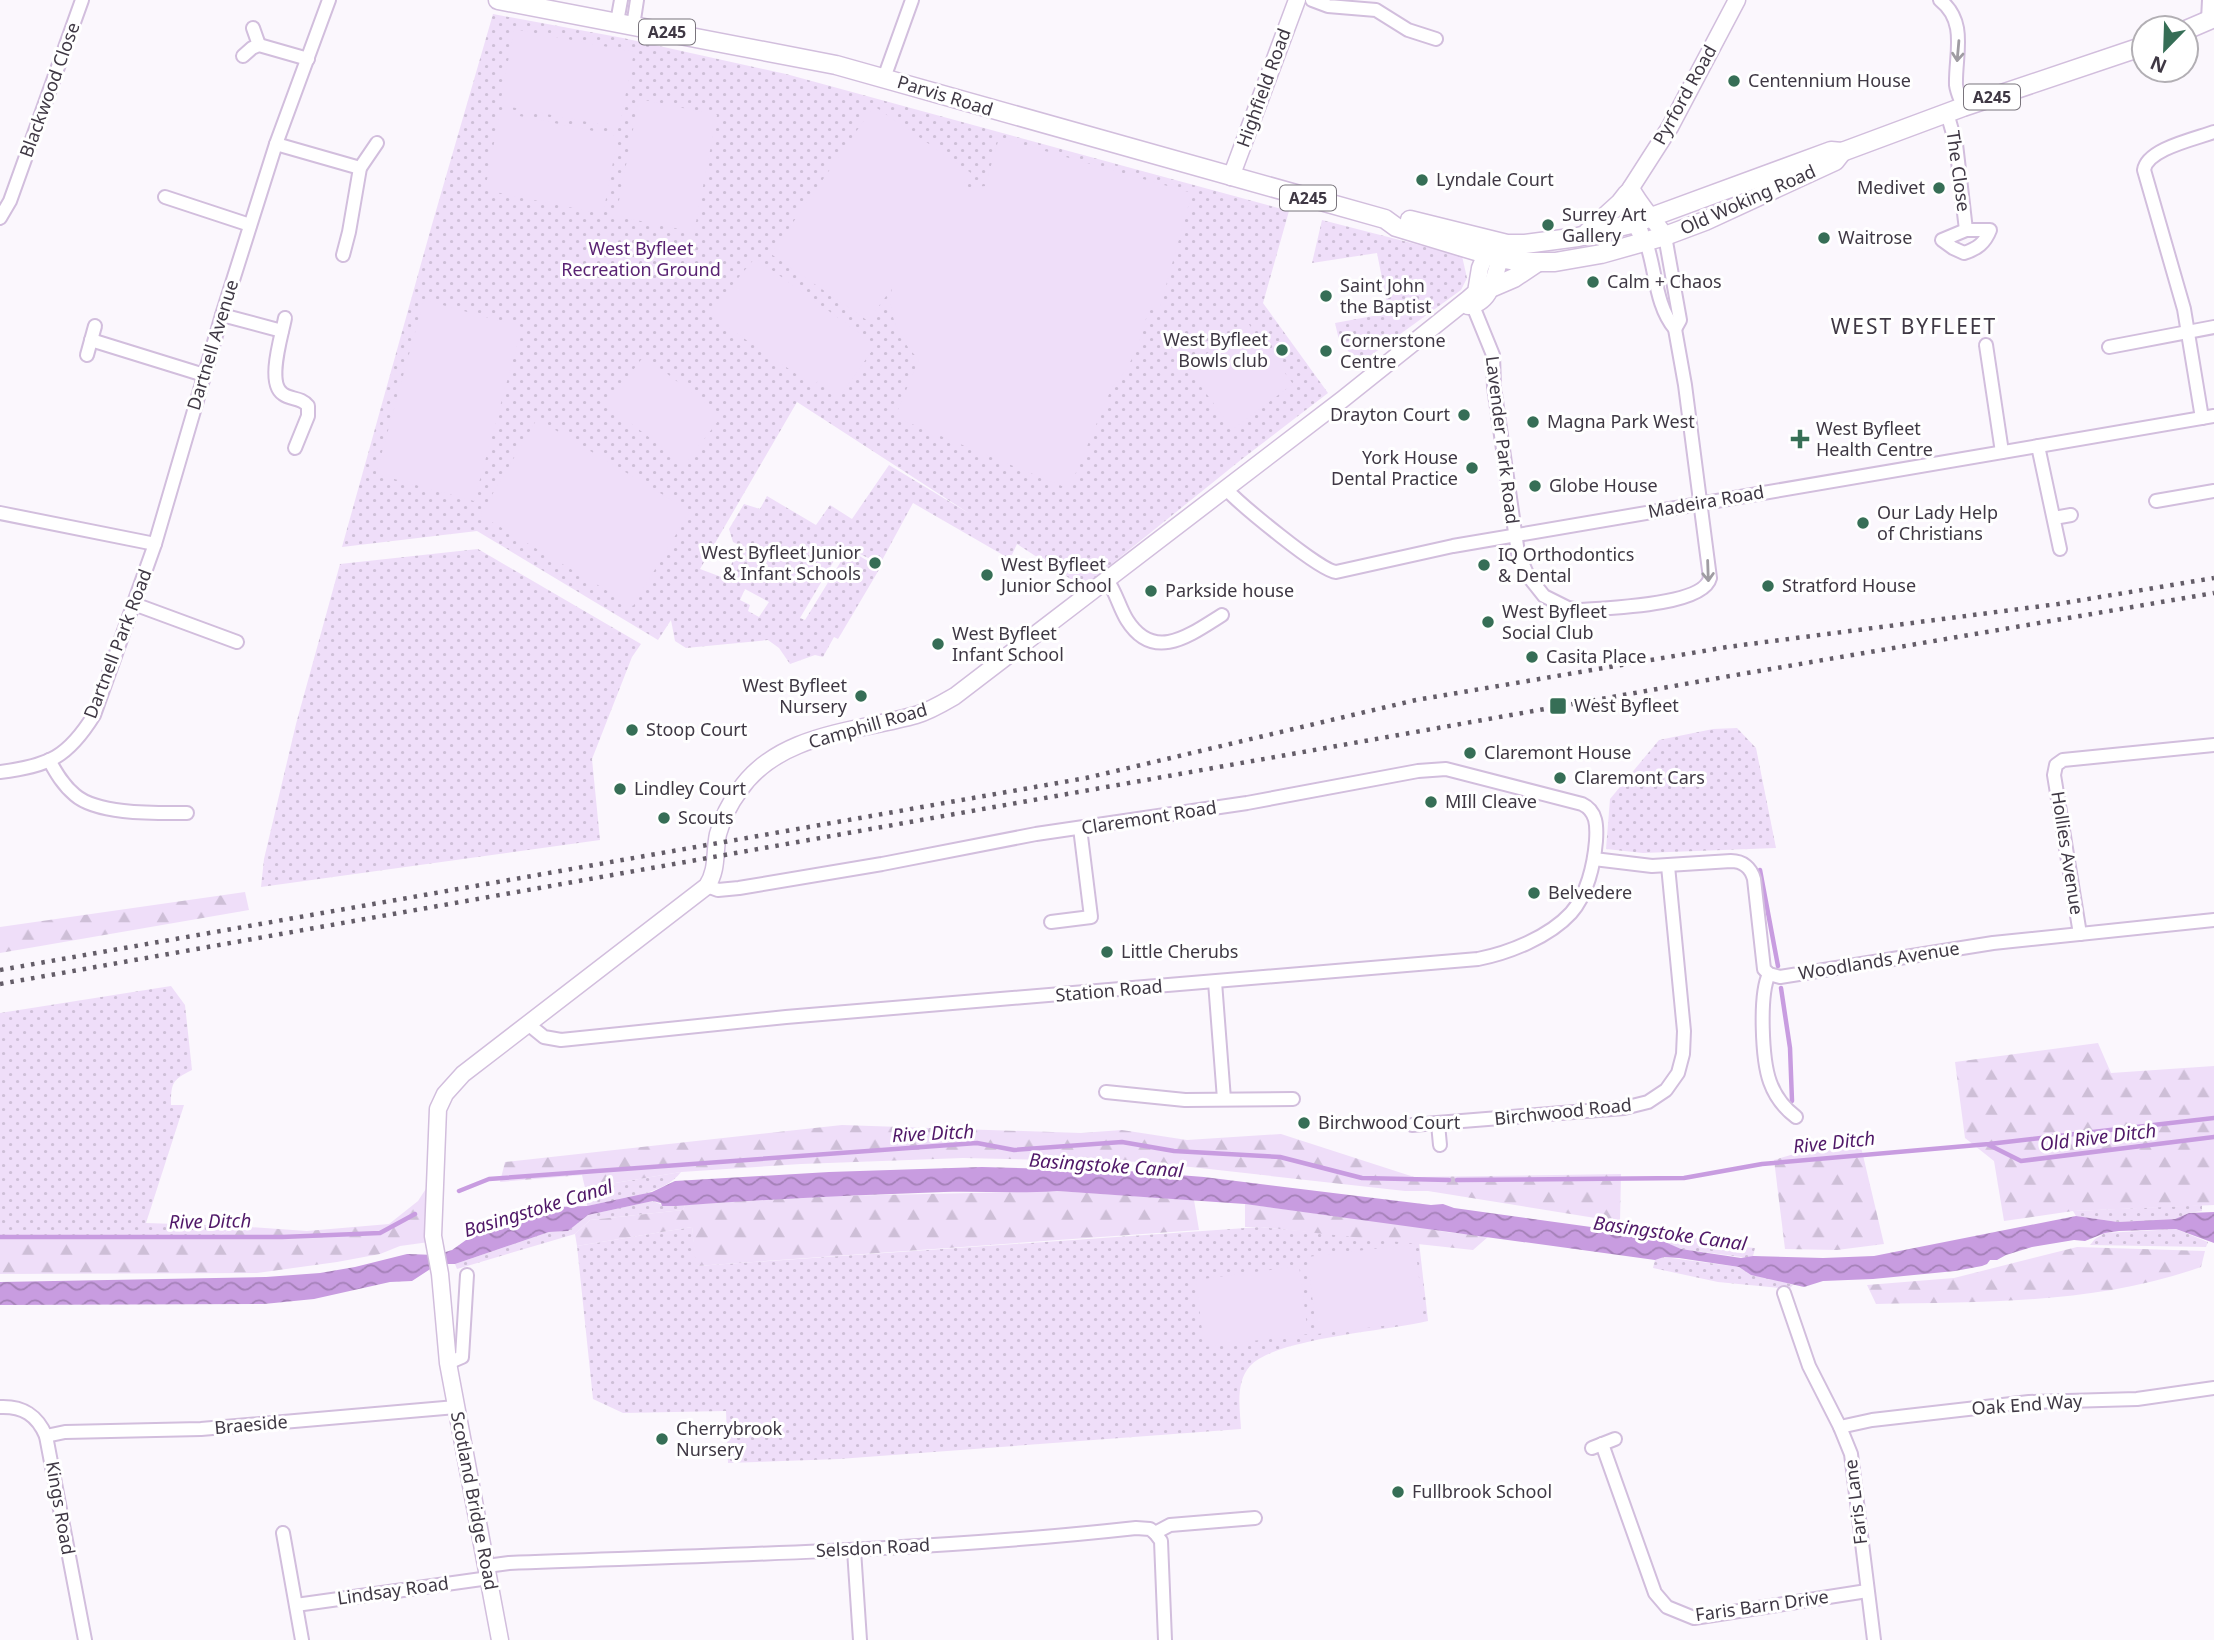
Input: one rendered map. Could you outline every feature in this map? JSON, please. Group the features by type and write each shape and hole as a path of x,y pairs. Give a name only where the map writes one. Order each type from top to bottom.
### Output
{"main road":[{"name":"Parvis Road","path":"498,0 809,58 1385,219 1396,226 1496,250"},
{"name":"Old Woking Road","path":"1496,250 1584,236 1635,223 1831,151 1842,152 1955,110 2130,51"},
{"name":"Old Woking Road","path":"1496,250 1538,262 1555,262 1646,242 1763,195 1835,161 1842,152"},
{"path":"1584,236 1620,203 1629,191"},
{"path":"1493,287 1514,278 1538,262"}],"street":[{"name":"Blackwood Close","path":"0,218 10,201 82,0"},
{"name":"Dartnell Avenue","path":"155,544 250,225 276,144 329,0"},
{"path":"621,0 625,24"},
{"path":"625,24 637,0"},
{"path":"884,78 912,0"},
{"name":"Highfield Road","path":"1231,177 1297,0"},
{"path":"1312,0 1336,8 1363,7 1376,10 1408,30 1436,39"},
{"name":"Pyrford Road","path":"1629,191 1670,127 1737,0"},
{"name":"The Close","path":"1940,0 1954,14 1958,26 1956,144 1966,230"},
{"path":"2208,0 2211,19"},
{"path":"253,28 259,46"},
{"path":"243,56 259,46 308,59"},
{"path":"2208,417 2175,270 2144,165 2156,153 2214,132"},
{"path":"343,255 360,168 377,143"},
{"path":"276,144 360,168"},
{"path":"1629,191 1653,216 1665,236 1680,320 1675,329"},
{"path":"1629,191 1629,210 1646,242 1668,320 1675,329 1701,503"},
{"path":"164,197 194,200 250,225"},
{"path":"1493,287 1496,250"},
{"name":"Camphill Road","path":"1466,307 1476,292 1480,268 1496,250"},
{"name":"Camphill Road","path":"707,886 715,869 718,834 725,817 741,787 760,767 784,752 816,739 918,714 955,696 1466,307 1487,296 1493,287"},
{"name":"Lavender Park Road","path":"1466,307 1493,355 1494,387 1518,553 1528,576 1550,601 1580,610 1658,602 1702,591 1710,578 1701,503"},
{"path":"222,315 282,331"},
{"path":"285,318 274,376 276,386 282,394 304,401 308,406 308,416 295,448"},
{"path":"87,355 95,326"},
{"path":"2109,347 2214,327"},
{"path":"91,341 204,375"},
{"path":"1986,345 2003,452"},
{"name":"Madeira Road","path":"1226,489 1310,558 1330,572 1341,572 1514,535 2208,417"},
{"path":"2038,446 2060,549"},
{"path":"2156,501 2214,491"},
{"path":"0,513 155,544"},
{"path":"2054,517 2071,515"},
{"name":"Dartnell Park Road","path":"0,772 49,760 62,754 78,740 94,715 155,544"},
{"path":"1107,580 1113,588 1124,617 1136,633 1164,644 1209,629 1222,615"},
{"path":"134,604 237,642"},
{"name":"Hollies Avenue","path":"2080,934 2054,775 2056,765 2063,760 2214,746"},
{"path":"49,760 59,778 76,797 96,806 143,813 187,813"},
{"name":"Claremont Road","path":"707,886 718,890 739,888 1080,828 1247,803 1418,771 1446,769 1588,807"},
{"name":"Station Road","path":"528,1024 544,1037 556,1040 773,1018 1478,959 1498,954 1551,929 1572,912 1584,891 1594,859 1596,820 1588,807"},
{"path":"1051,922 1091,917 1080,828"},
{"path":"1594,859 1668,866 1735,861 1750,870 1754,879 1763,967 1769,974 1762,1002 1768,1076 1780,1102 1796,1117"},
{"name":"Birchwood Road","path":"1412,1125 1624,1108 1648,1102 1669,1087 1681,1063 1684,1037 1668,866"},
{"path":"528,1024 707,886"},
{"name":"Woodlands Avenue","path":"1769,974 1786,976 1993,943 2214,920"},
{"path":"1215,982 1224,1099"},
{"name":"Scotland Bridge Road","path":"500,1640 448,1363 440,1274 433,1236 435,1154 439,1105 456,1081 528,1024"},
{"path":"1106,1092 1185,1100 1293,1099"},
{"path":"1438,1124 1440,1145"},
{"path":"448,1363 462,1357 467,1275"},
{"name":"Faris Lane","path":"1784,1293 1809,1366 1851,1454 1874,1640"},
{"name":"Oak End Way","path":"1840,1427 1872,1420 2029,1402 2137,1399 2214,1388"},
{"name":"Kings Road","path":"0,1407 12,1406 32,1414 46,1436 85,1640"},
{"name":"Braeside","path":"46,1436 65,1432 191,1429 456,1407"},
{"name":"Faris Barn Drive","path":"1615,1438 1597,1446 1655,1593 1667,1607 1694,1618 1867,1591"},
{"name":"Selsdon Road","path":"488,1572 509,1563 854,1550 1136,1528 1150,1529 1155,1533 1170,1525 1255,1518"},
{"path":"283,1533 302,1640"},
{"path":"1155,1533 1161,1541 1165,1640"},
{"path":"854,1550 860,1640"},
{"name":"Lindsay Road","path":"296,1605 488,1572"}],"green space":[{"name":"West Byfleet Recreation Ground","path":"493,14 623,38 786,74 1289,211 1263,303 1328,393 1083,587 1017,544 1010,559 913,503 880,564 852,550 838,554 800,618 805,620 843,558 856,554 880,568 838,639 834,637 823,657 815,655 790,664 779,648 768,640 686,648 675,641 671,620 658,640 477,531 342,547","holes":["797,402 970,514 889,465 852,519 830,505 816,525 767,496 760,509 744,504 729,529 733,542 741,546 724,578 700,569","745,589 769,602 759,617 748,611 750,605 740,600"]},
{"path":"514,29 634,52 619,128 500,105"},
{"path":"639,99 717,115 694,232 616,216"},
{"path":"874,106 971,173 960,189 985,186 999,138 1192,193 1160,307 1148,304 1136,349 1125,371 1112,387 1069,489 895,417 919,359 906,345 896,327 891,307 892,288 868,321 771,254"},
{"path":"500,112 618,136 603,214 485,190"},
{"path":"1322,220 1462,256 1467,278 1461,290 1359,364 1339,340 1335,323 1389,313 1377,253 1312,263"},
{"path":"755,258 876,345 840,396 818,381 814,386 708,314"},
{"path":"424,300 522,327 474,501 376,474"},
{"path":"1248,323 1293,384 1233,429 1187,368"},
{"path":"644,356 722,416 685,464 606,405"},
{"path":"537,419 690,511 633,606 480,515"},
{"path":"478,549 641,644 632,657 592,759 600,840 261,887 264,859 296,724 340,564"},
{"path":"1737,728 1756,748 1776,848 1643,853 1606,849 1610,799 1659,740 1713,729"},
{"path":"245,892 249,910 0,953 0,927"},
{"path":"171,986 185,1005 192,1070 180,1077 172,1087 171,1105 184,1105 146,1223 236,1226 217,1237 0,1238 0,1013"},
{"path":"2098,1043 2111,1073 2214,1066 2214,1205 2073,1211 2004,1221 1994,1161 1965,1138 1955,1062"},
{"path":"842,1125 1081,1133 1122,1130 1187,1140 1281,1134 1414,1177 1621,1174 1620,1222 1428,1191 1405,1191 1146,1162 963,1158 681,1172 585,1188 582,1175 500,1182 505,1162"},
{"path":"1861,1147 1884,1244 1837,1250 1785,1249 1774,1160 1794,1154"},
{"path":"681,1172 673,1180 651,1191 587,1206 585,1188"},
{"path":"429,1184 429,1242 400,1246 380,1254 257,1273 0,1274 0,1238 217,1237 236,1226 307,1231 389,1224 418,1201"},
{"path":"1057,1191 1194,1200 1199,1230 696,1266 692,1227 577,1246 575,1234 590,1220 683,1210 685,1205 791,1197"},
{"path":"653,1201 662,1205 685,1205 683,1210 590,1220 575,1234 457,1269 455,1264 549,1232 568,1231 588,1215"},
{"path":"1245,1204 1489,1236 1473,1250 1245,1227"},
{"path":"2202,1205 2202,1211 2175,1219 2118,1222 2076,1216 2073,1211"},
{"path":"1620,1222 1732,1246 1755,1248 1753,1256 1749,1258 1680,1249"},
{"path":"692,1227 697,1266 1260,1227 1419,1242 1428,1321 1307,1342 1263,1356 1250,1366 1242,1380 1241,1429 839,1459 728,1463 726,1411 623,1413 593,1399 577,1246"},
{"path":"2176,1229 2208,1242 2206,1247 2090,1245 2105,1233"},
{"path":"1415,1244 1424,1321 1317,1334 1307,1257"},
{"path":"2077,1247 2205,1251 2201,1267 2162,1279 2122,1288 2040,1299 1876,1304 1867,1285 1954,1278"},
{"path":"1664,1257 1739,1267 1751,1275 1793,1285 1789,1289 1718,1282 1653,1268 1655,1260"},
{"path":"1299,1266 1308,1334 1204,1347 1196,1280"}],"water":[{"path":"982,1167 1128,1171 1204,1177 1431,1205 1443,1204 1454,1208 1649,1235 1681,1249 1741,1258 1874,1256 2076,1216 2118,1222 2175,1219 2189,1213 2214,1212 2214,1243 2176,1229 2119,1231 2085,1241 2074,1240 2032,1247 1990,1260 1982,1266 1955,1271 1823,1281 1804,1287 1751,1275 1739,1267 1679,1258 1664,1257 1655,1260 1245,1204 1057,1191 944,1192 676,1206 662,1206 661,1203 653,1201 588,1215 568,1231 549,1232 455,1264 438,1264 412,1281 390,1282 314,1299 264,1304 0,1305 0,1282 266,1277 320,1273 407,1254 436,1255 452,1250 473,1235 539,1211 556,1207 587,1206 652,1192 675,1181"}],"waterway":[{"path":"1760,870 1778,966"},
{"path":"1781,988 1790,1048 1792,1101"},
{"name":"Rive Ditch","path":"1457,1180 1684,1178 1762,1164 1989,1144 2214,1118"},
{"name":"Old Rive Ditch","path":"1989,1145 2021,1161 2214,1137"},
{"name":"Rive Ditch","path":"459,1191 489,1179 977,1143 1014,1150 1122,1142 1174,1151 1280,1157 1362,1178 1449,1180"},
{"name":"Rive Ditch","path":"0,1237 282,1237 380,1233 415,1214"}],"railway":[{"path":"0,970 1086,778 1416,700 1727,647 2058,604 2214,578"},
{"path":"0,984 1730,676 2214,593"}],"place":[{"name":"Centennium House","path":"1734,81"},
{"name":"Lyndale Court","path":"1422,180"},
{"name":"Medivet","path":"1939,188"},
{"name":"Surrey Art Gallery","path":"1548,225"},
{"name":"Waitrose","path":"1824,238"},
{"name":"Calm + Chaos","path":"1593,282"},
{"name":"Saint John the Baptist","path":"1326,296"},
{"name":"West Byfleet Bowls club","path":"1282,350"},
{"name":"Cornerstone Centre","path":"1326,351"},
{"name":"Drayton Court","path":"1464,415"},
{"name":"Magna Park West","path":"1533,422"},
{"name":"West Byfleet Health Centre","path":"1800,439"},
{"name":"York House Dental Practice","path":"1472,468"},
{"name":"Globe House","path":"1535,486"},
{"name":"Our Lady Help of Christians","path":"1863,523"},
{"name":"West Byfleet Junior & Infant Schools","path":"875,563"},
{"name":"IQ Orthodontics & Dental","path":"1484,565"},
{"name":"West Byfleet Junior School","path":"987,575"},
{"name":"Stratford House","path":"1768,586"},
{"name":"Parkside house","path":"1151,591"},
{"name":"West Byfleet Social Club","path":"1488,622"},
{"name":"West Byfleet Infant School","path":"938,644"},
{"name":"Casita Place","path":"1532,657"},
{"name":"West Byfleet Nursery","path":"861,696"},
{"name":"West Byfleet","path":"1558,706"},
{"name":"Stoop Court","path":"632,730"},
{"name":"Claremont House","path":"1470,753"},
{"name":"Claremont Cars","path":"1560,778"},
{"name":"Lindley Court","path":"620,789"},
{"name":"MIll Cleave","path":"1431,802"},
{"name":"Scouts","path":"664,818"},
{"name":"Belvedere","path":"1534,893"},
{"name":"Little Cherubs","path":"1107,952"},
{"name":"Birchwood Court","path":"1304,1123"},
{"name":"Cherrybrook Nursery","path":"662,1439"},
{"name":"Fullbrook School","path":"1398,1492"}],"district":[{"name":"WEST BYFLEET","path":"1914,327"}],"water label":[{"name":"Basingstoke Canal","path":"1106,1165"},
{"name":"Basingstoke Canal","path":"538,1208"},
{"name":"Basingstoke Canal","path":"1670,1233"}]}
